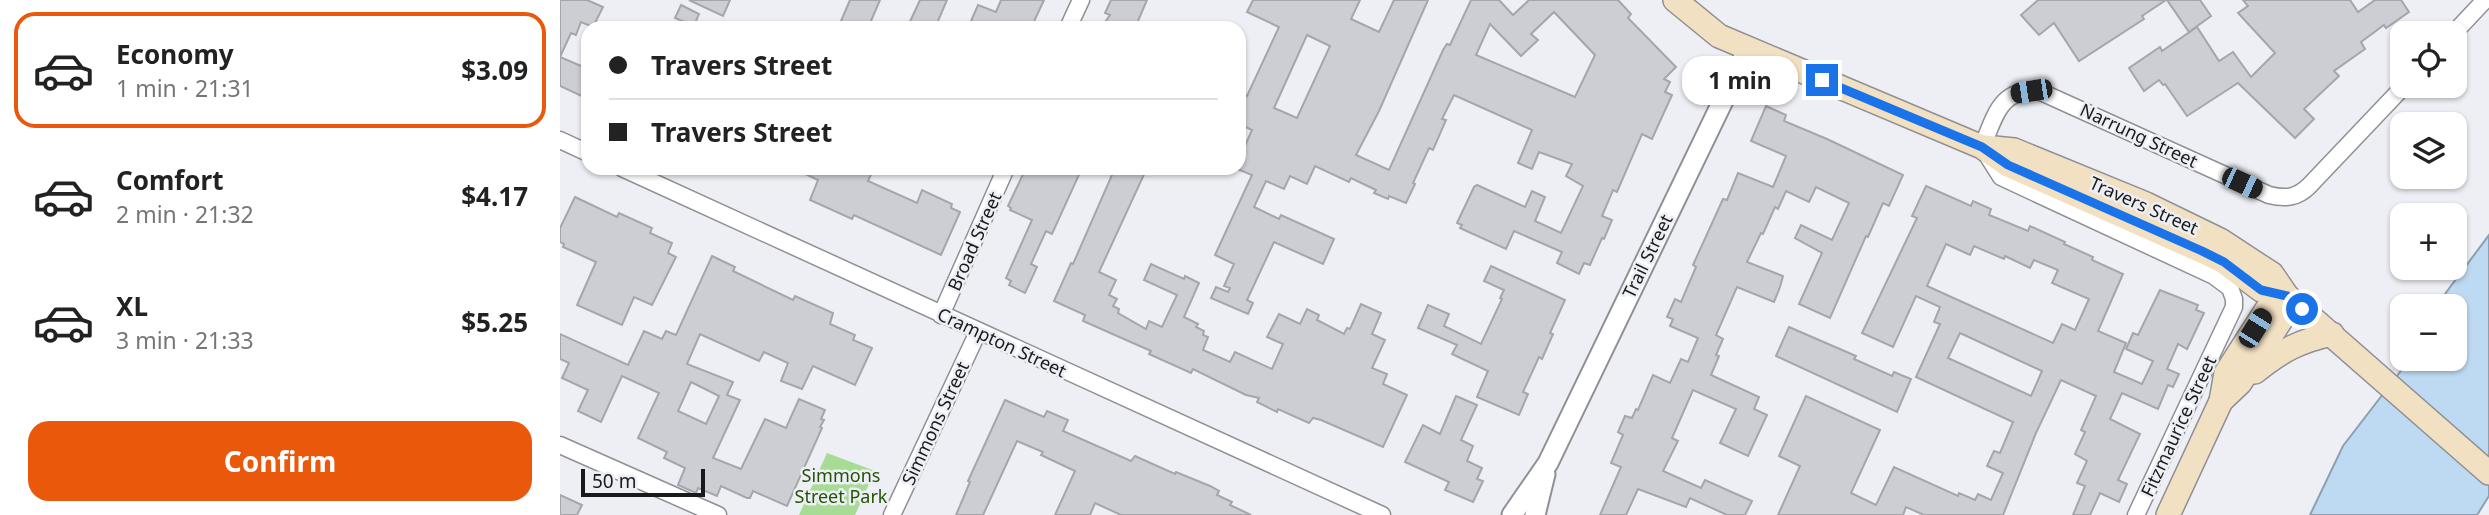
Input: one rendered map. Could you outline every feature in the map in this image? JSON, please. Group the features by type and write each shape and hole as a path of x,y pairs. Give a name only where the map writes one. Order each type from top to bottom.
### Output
{"main road":[{"name":"Travers Street","path":"1675,0 1719,36 1748,49 1982,147 2014,149 2146,204 2220,240 2272,274 2287,296 2489,473"},
{"name":"Fitzmaurice Street","path":"2221,401 2240,383 2283,317 2287,296"},
{"name":"Fitzmaurice Street","path":"2168,515 2221,401 2226,373 2269,306 2287,296"},
{"path":"2240,383 2277,354 2305,340 2340,341"}],"street":[{"path":"1071,21 1081,0"},
{"path":"2465,21 2485,0"},
{"name":"Trail Street","path":"1512,515 1548,463 1748,49"},
{"name":"Narrung Street","path":"1982,147 1998,110 2010,96 2031,91 2041,92 2269,195 2292,197 2309,186 2393,98"},
{"path":"560,140 581,150"},
{"name":"Travers Street","path":"1982,147 2001,177 2214,276 2230,288 2234,299"},
{"name":"Crampton Street","path":"637,175 1382,515"},
{"name":"Broad Street","path":"941,314 1003,175"},
{"name":"Fitzmaurice Street","path":"2136,515 2230,319 2234,299"},
{"name":"Simmons Street","path":"892,515 978,332"},
{"path":"560,444 718,515"},
{"name":"Trail Street","path":"1535,515 1548,463"}],"green space":[{"name":"Simmons Street Park","path":"827,453 875,471 855,515 799,515"}],"water":[{"path":"2489,235 2489,496 2477,515 2310,515 2343,446 2401,371 2467,371 2467,294 2445,294 2455,280 2467,280 2467,264"}],"building":[{"path":"560,0 587,0 603,7 596,21 581,21 576,35 571,33 560,57"},
{"path":"689,0 730,0 723,16"},
{"path":"850,0 880,0 871,21 841,21"},
{"path":"920,0 947,0 938,21 910,21"},
{"path":"1001,0 1044,0 1034,21 971,21 978,5 996,12"},
{"path":"1111,0 1147,0 1138,21 1106,21 1110,15 1105,13"},
{"path":"1253,0 1360,0 1351,19 1379,32 1394,0 1428,0 1379,111 1356,155 1389,170 1443,50 1447,44 1450,45 1471,0 1499,0 1513,15 1529,0 1618,0 1631,14 1628,18 1676,67 1664,79 1670,82 1665,92 1672,95 1652,139 1642,134 1617,192 1613,190 1602,216 1612,220 1604,239 1602,238 1590,265 1584,263 1579,274 1557,263 1562,252 1514,231 1506,249 1460,228 1462,225 1457,223 1477,185 1525,207 1532,191 1545,197 1535,221 1561,233 1583,186 1566,176 1572,164 1539,152 1532,169 1518,163 1532,130 1454,95 1442,119 1446,120 1433,150 1429,148 1406,203 1389,196 1388,199 1351,178 1349,182 1315,166 1307,184 1290,176 1284,189 1266,181 1254,207 1279,219 1281,215 1334,239 1323,264 1274,242 1247,300 1253,303 1248,314 1211,298 1216,287 1228,292 1230,288 1224,286 1234,264 1215,255 1252,175 1246,173 1246,143 1252,130 1246,127 1246,95 1279,27 1247,12","holes":["1554,12 1595,55 1575,97 1476,55 1490,24 1521,56 1538,40 1531,34","1307,35 1330,46 1297,118 1274,108"]},
{"path":"2038,0 2166,0 2142,16 2144,19 2079,61 2054,23 2039,35 2021,15"},
{"path":"2167,0 2200,0 2211,16 2189,32"},
{"path":"2243,0 2350,0 2358,12 2375,0 2401,0 2409,12 2396,21 2390,21 2390,25 2386,28 2384,25 2361,42 2365,49 2334,71 2339,76 2304,109 2314,119 2295,138 2238,83 2187,116 2165,84 2159,80 2144,91 2129,68 2160,47 2162,51 2197,27 2219,61 2233,52 2251,77 2275,53 2238,13 2248,6"},
{"path":"681,5 699,14 696,21 675,18"},
{"path":"560,57 581,66 581,96 560,86"},
{"path":"1766,106 1786,115 1784,121 1903,175 1889,206 1883,203 1868,237 1866,236 1830,318 1799,304 1822,253 1795,238 1801,225 1832,240 1849,203 1816,187 1809,202 1786,191 1747,262 1783,276 1780,287 1774,302 1737,287 1716,335 1723,339 1711,375 1759,397 1754,409 1767,415 1748,456 1720,443 1736,409 1693,390 1672,438 1678,441 1663,471 1701,488 1705,480 1752,501 1745,515 1727,515 1690,498 1686,507 1638,489 1626,515 1600,515 1621,467 1611,463 1623,435 1618,432 1625,416 1632,418 1636,409 1638,410 1653,375 1670,383 1681,359 1688,362 1698,338 1670,326 1673,319 1667,317 1675,299 1681,302 1696,267 1693,265 1723,199 1727,200 1738,173 1773,187 1786,156 1751,141"},
{"path":"808,175 871,175 868,181 917,203 922,190 952,204 951,208 960,212 941,255 854,215 852,219 810,200 818,180"},
{"path":"1023,175 1079,175 1052,234 1046,231 1031,264 1037,267 1025,293 1009,285 1011,281 1006,278 1032,220 1010,210 1008,206"},
{"path":"1112,175 1144,175 1099,272 1116,280 1109,295 1117,299 1113,306 1119,309 1118,313 1146,329 1149,321 1162,327 1177,295 1144,280 1151,264 1184,279 1185,276 1199,283 1184,317 1198,324 1196,327 1208,337 1203,350 1230,362 1235,352 1272,369 1283,344 1267,337 1279,314 1300,324 1307,309 1319,315 1317,320 1344,334 1347,328 1350,329 1361,304 1381,313 1372,334 1385,340 1372,368 1387,374 1383,384 1407,395 1383,447 1321,420 1313,418 1309,423 1278,409 1277,412 1257,402 1259,398 1246,395 1193,369 1191,373 1149,354 1151,351 1083,321 1085,315 1054,301 1071,263 1073,264"},
{"path":"1926,186 1971,206 1973,201 1991,209 1989,215 2028,231 2030,226 2123,274 2098,331 2126,343 2114,372 2142,384 2153,361 2126,349 2133,333 2138,335 2160,290 2198,305 2196,310 2204,313 2187,349 2178,344 2167,369 2179,374 2173,387 2168,385 2158,409 2122,393 2110,419 2140,434 2118,480 2127,484 2119,502 2100,493 2090,515 2073,515 2085,486 2077,483 2087,461 2075,454 2085,432 2081,430 2096,396 2061,380 2003,515 1924,515 1906,507 1903,515 1778,515 1800,466 1779,456 1806,396 1880,430 1851,493 1876,505 1894,467 1958,496 1959,493 1975,500 1978,494 1991,500 2003,473 1987,466 1994,451 2000,453 2013,422 1916,377 1940,324 1934,322 1940,307 1916,296 1893,347 1862,333 1917,218 1912,216","holes":["1946,244 1970,255 1974,246 2030,268 2034,260 2058,270 2052,283 2089,299 2075,330 2062,324 2053,343 1927,286","1960,333 2042,371 2031,396 1948,358"]},
{"path":"575,197 617,217 619,213 652,228 650,233 672,243 668,253 676,257 652,305 634,297 622,325 577,305 596,262 563,247 564,244 560,242 560,228"},
{"path":"712,256 735,267 733,271 793,300 795,296 833,313 830,324 855,335 853,340 872,348 855,385 813,366 802,389 781,381 788,363 764,352 759,361 700,334 687,364 733,382 727,395 740,400 713,458 741,469 765,419 786,428 799,399 825,410 821,419 824,420 820,427 822,428 787,506 753,491 750,498 747,498 721,486 717,496 698,488 696,493 678,485 685,468 664,458 667,452 638,438 659,393 622,376 601,422 578,411 588,390 562,378 569,363 560,359 560,334 628,365 644,331 662,339 666,331 676,335","holes":["691,382 719,396 706,424 678,411"]},
{"path":"1491,266 1565,300 1542,359 1539,357 1523,392 1528,394 1519,415 1477,397 1488,371 1452,354 1457,345 1418,328 1428,305 1449,314 1444,326 1481,344 1504,290 1484,281"},
{"path":"1789,327 1856,356 1854,359 1892,376 1894,372 1911,379 1897,412 1776,356"},
{"path":"1456,396 1477,405 1461,440 1473,446 1467,461 1482,468 1477,479 1483,481 1473,502 1445,490 1449,482 1405,462 1423,425 1440,434"},
{"path":"1005,400 1044,417 1047,411 1068,420 1063,431 1131,461 1135,456 1210,486 1219,491 1217,495 1232,502 1230,505 1251,515 1121,515 1095,503 1090,515 1055,515 1075,471 1041,455 1043,452 1017,441 983,515 956,515 970,482 968,481"},
{"path":"560,495 582,505 577,515 560,515"}],"route":[{"path":"1822,80 1982,147 2008,165 2202,251 2224,262 2261,290 2287,296 2302,309"}]}
